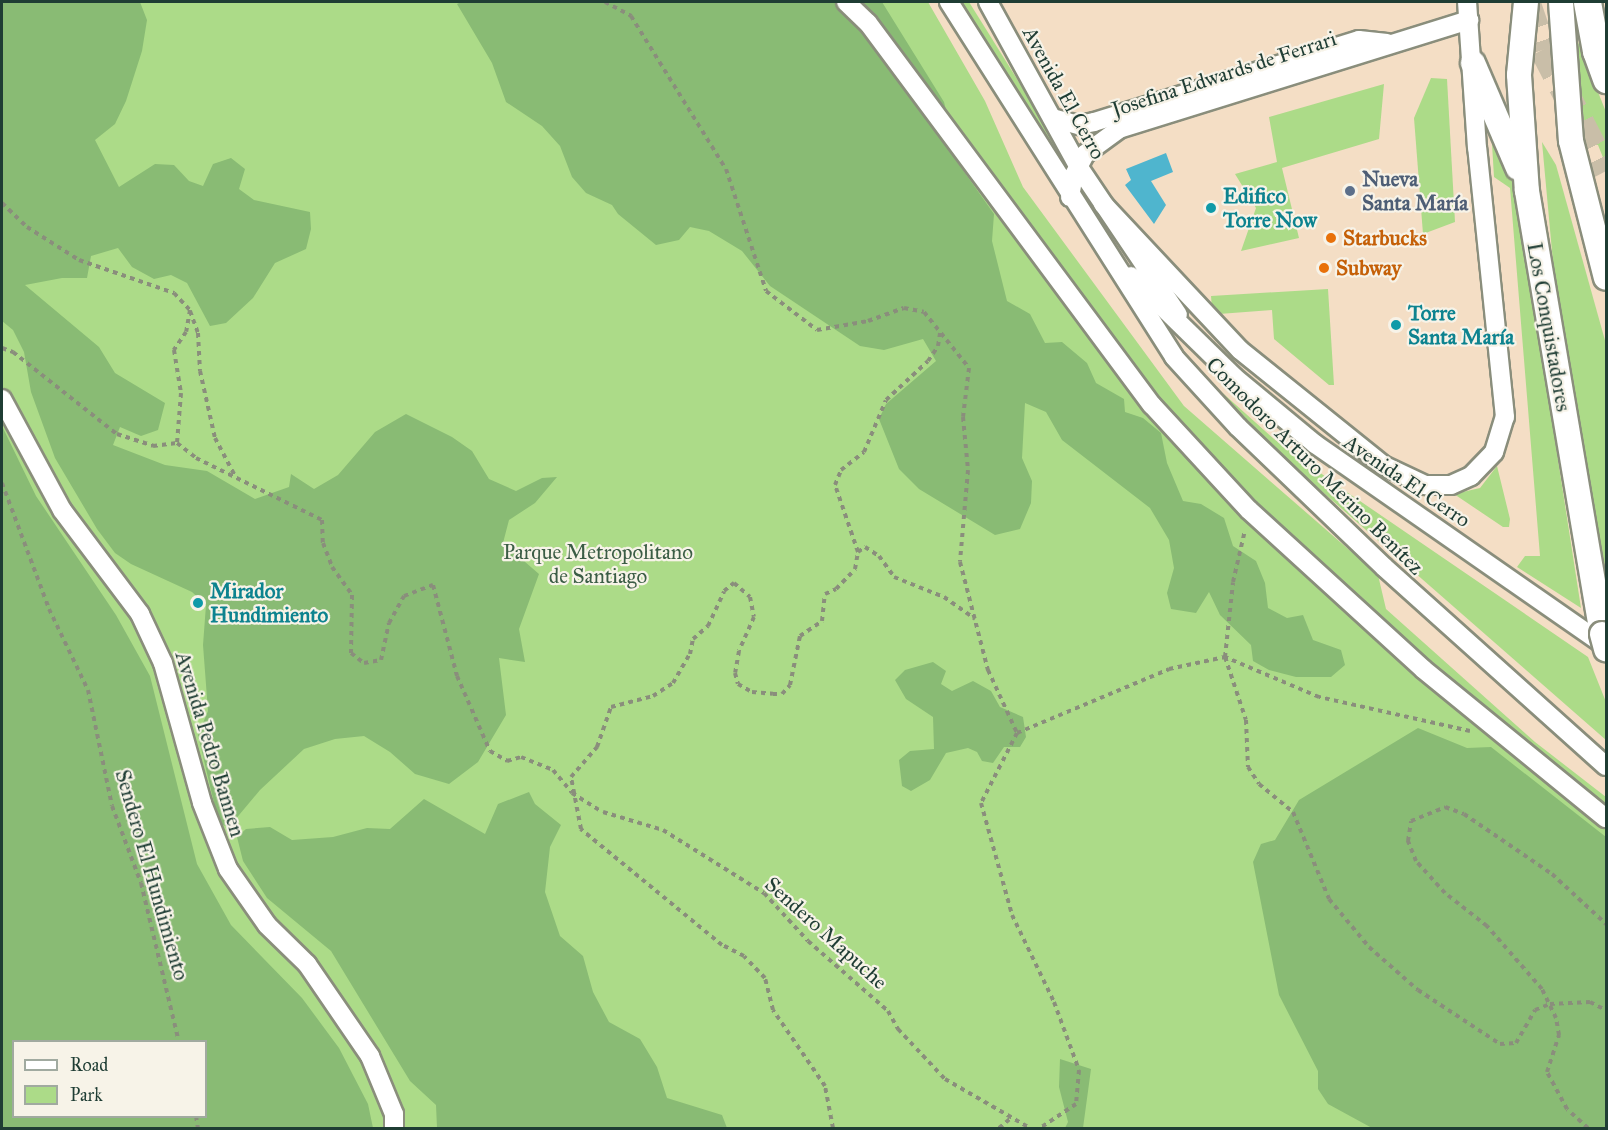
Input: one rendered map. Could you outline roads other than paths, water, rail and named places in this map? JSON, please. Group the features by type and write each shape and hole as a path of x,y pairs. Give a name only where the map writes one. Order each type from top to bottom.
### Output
{"highway":[{"path":"1587,2 1596,51 1606,79"}],"main road":[{"name":"Los Conquistadores","path":"1526,2 1520,75 1527,191 1605,643"},
{"path":"1560,2 1571,141 1606,278"},
{"path":"1473,63 1527,191"}],"street":[{"path":"846,2 875,33 1152,405 1249,510 1423,669 1506,739 1606,818"},
{"name":"Comodoro Arturo Merino Benítez","path":"949,2 1070,197 1174,357 1238,428 1392,574 1606,766"},
{"name":"Avenida El Cerro","path":"988,2 1078,166 1194,338"},
{"path":"1467,2 1473,63"},
{"name":"Josefina Edwards de Ferrari","path":"1070,197 1078,166 1094,144 1119,129 1469,20"},
{"name":"Josefina Edwards de Ferrari","path":"1052,118 1079,125 1094,122 1359,40 1392,44"},
{"name":"Avenida El Cerro","path":"1103,204 1263,371 1383,465 1425,485 1451,485 1479,470 1500,441 1505,417 1473,63"},
{"name":"Avenida El Cerro","path":"1098,240 1158,306 1314,444 1605,643"},
{"name":"Avenida Pedro Bannen","path":"2,399 62,510 140,614 154,643 167,674 202,803 228,869 267,925 307,964 370,1056 394,1114 394,1128"}],"water":[{"path":"1166,153 1173,172 1151,181 1166,205 1154,224 1125,185 1131,180 1126,169"}],"tunnel":[{"path":"1527,2 1543,49 1606,171"}],"place":[{"name":"Nueva Santa María","path":"1350,191"},
{"name":"Edifico Torre Now","path":"1211,208"},
{"name":"Starbucks","path":"1331,238"},
{"name":"Subway","path":"1324,268"},
{"name":"Torre Santa María","path":"1396,325"},
{"name":"Mirador Hundimiento","path":"198,603"}],"park label":[{"name":"Parque Metropolitano de Santiago","path":"598,564"}]}
